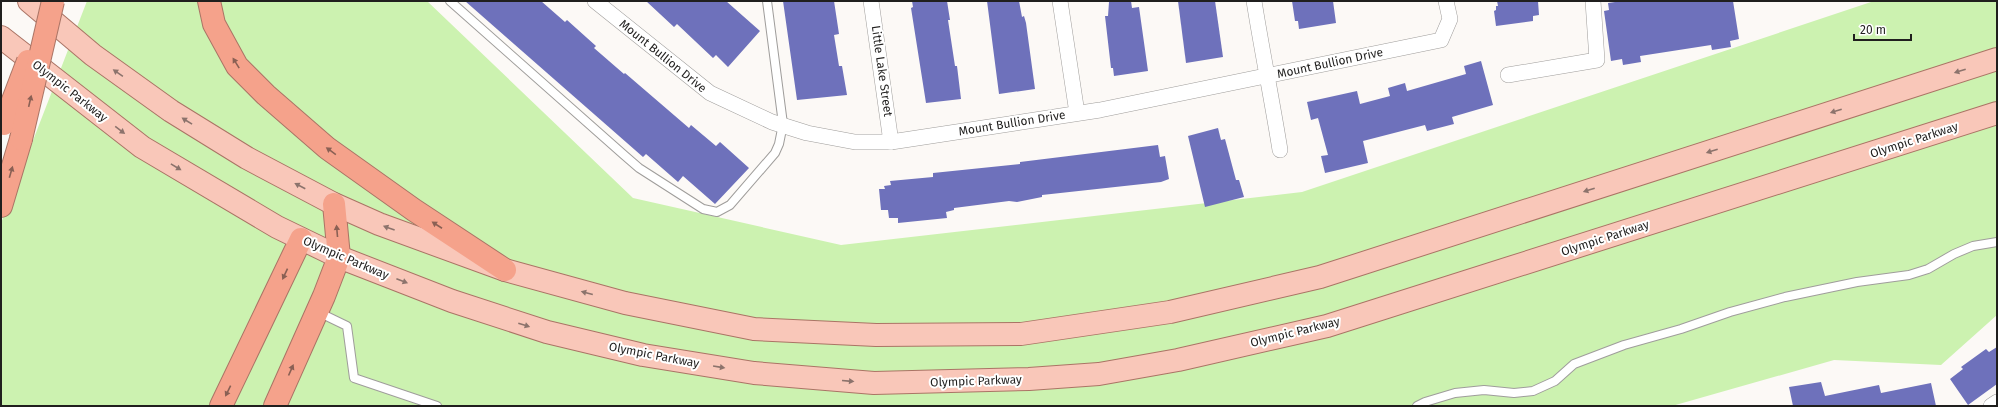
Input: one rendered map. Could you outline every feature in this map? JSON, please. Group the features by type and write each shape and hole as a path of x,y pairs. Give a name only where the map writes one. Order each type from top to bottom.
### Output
{"highway":[{"path":"2,127 52,1"},
{"path":"1,206 21,139 52,1"},
{"path":"209,1 214,24 237,66 266,95 327,148 414,210 505,270"},
{"path":"275,406 317,312 339,257 334,204"},
{"path":"221,406 301,239"}],"main road":[{"path":"29,1 93,55 171,111 247,158 334,204 379,224 505,270 625,303 754,329 876,335 1028,333 1170,312 1320,277 1997,59"},
{"name":"Olympic Parkway","path":"1,37 142,147 301,239 339,257 452,301 547,332 643,355 754,373 874,383 1029,379 1099,374 1178,360 1327,326 1997,113"}],"street":[{"name":"Mount Bullion Drive","path":"595,1 710,93 772,122 783,124 807,133 854,142 891,142 1100,110 1441,40 1450,19 1446,1"},
{"name":"Little Lake Street","path":"872,1 891,142"},
{"path":"1060,1 1077,113"},
{"path":"1254,1 1261,49 1268,76 1280,150"},
{"path":"1508,74 1597,60 1593,1"},
{"path":"1991,406 1997,402"}],"lane":[{"path":"450,1 629,159 703,209 717,212 730,205 775,153 779,144 783,124 767,1"},
{"path":"1417,406 1455,393 1484,390 1514,393 1533,390 1555,381 1574,364 1624,344 1681,329 1730,312 1785,297 1857,282 1909,275 1928,269 1954,254 1973,246 1997,242"},
{"path":"317,312 347,326 354,378 437,406"}],"green space":[{"path":"87,1 427,1 633,198 841,245 1302,192 1874,1 1997,1 1997,315 1941,365 1834,360 1672,406 1,406 1,223"}],"building":[{"path":"465,1 541,1 565,22 567,20 596,46 594,48 689,128 691,125 716,146 720,142 749,168 715,204 683,176 678,182 646,154 643,157"},
{"path":"646,1 726,1 760,31 728,67 716,55 713,58 677,24 674,27"},
{"path":"783,1 834,1 839,34 834,35 839,66 842,66 847,95 797,100"},
{"path":"912,1 947,1 950,20 948,20 955,66 957,66 961,99 926,103 911,8 913,7"},
{"path":"987,1 1019,1 1022,17 1024,16 1026,23 1035,89 999,94"},
{"path":"1131,1 1132,8 1139,7 1148,71 1114,76 1113,68 1111,68 1105,16 1108,16 1109,2"},
{"path":"1178,1 1215,1 1223,57 1186,63"},
{"path":"1292,1 1333,1 1336,23 1299,29 1298,21 1295,21"},
{"path":"1497,1 1538,1 1539,15 1533,16 1533,21 1496,26 1494,11 1496,10 1496,6 1498,6"},
{"path":"1622,1 1733,1 1739,39 1730,41 1731,47 1712,50 1711,45 1640,56 1641,62 1623,65 1622,59 1611,61 1604,11 1609,10 1608,3"},
{"path":"1481,61 1493,105 1452,117 1454,124 1427,131 1425,125 1363,141 1368,163 1325,173 1321,156 1328,155 1318,118 1311,120 1307,102 1357,91 1360,104 1390,96 1388,88 1405,83 1407,91 1466,74 1464,66"},
{"path":"1218,128 1221,140 1225,139 1236,180 1239,180 1244,197 1205,207 1188,136"},
{"path":"1158,145 1160,157 1165,156 1169,179 1161,182 1042,195 1042,197 1017,202 1009,201 954,208 954,210 946,212 947,218 898,223 898,218 889,218 888,210 881,210 879,189 885,189 884,186 891,185 890,181 933,177 933,173 1020,164 1020,162"},
{"path":"1997,347 1997,384 1968,405 1950,379 1963,369 1961,367 1986,349 1989,352"},
{"path":"1821,382 1825,396 1879,385 1881,393 1931,383 1936,406 1793,406 1789,387"}]}
